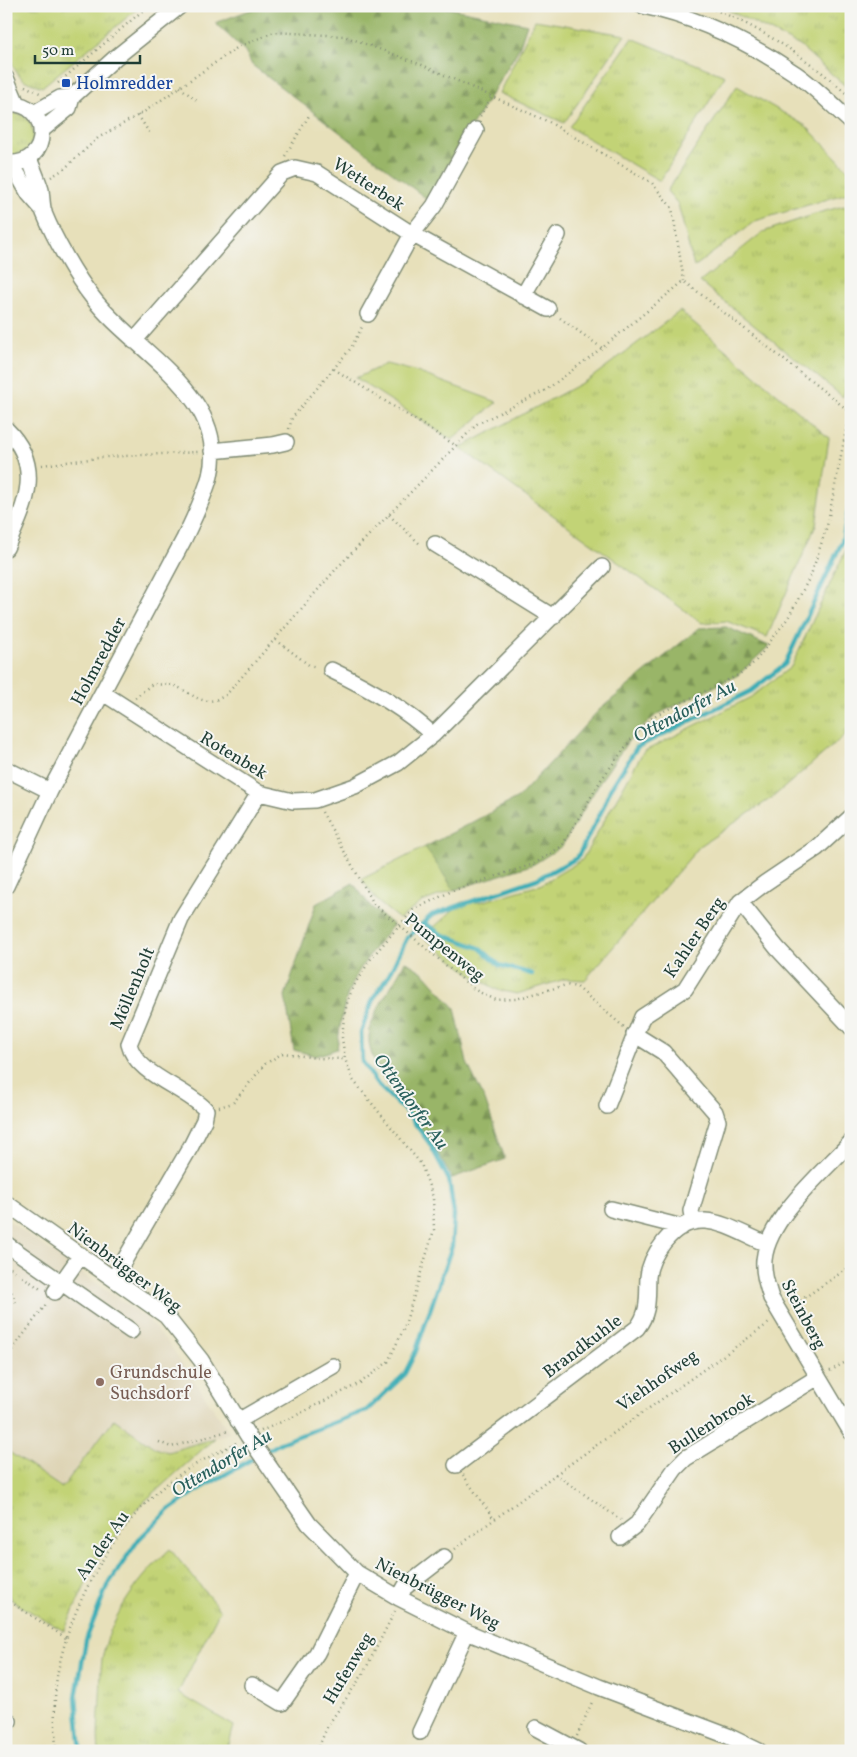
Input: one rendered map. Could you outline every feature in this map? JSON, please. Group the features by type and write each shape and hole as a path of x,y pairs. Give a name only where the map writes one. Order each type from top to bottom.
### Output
{"street":[{"path":"42,130 69,108 72,97 115,58 180,6"},
{"path":"643,6 688,19 763,54 798,75 851,122"},
{"path":"6,78 12,104 34,113 42,130 39,146 29,158 9,163"},
{"path":"34,113 60,98 72,97"},
{"path":"368,314 412,234 434,206 476,130"},
{"name":"Holmredder","path":"6,886 50,791 103,693 200,504 210,474 212,451 206,424 192,398 180,383 109,318 91,297 54,234 44,211 40,189 29,158"},
{"name":"Holmredder","path":"9,163 29,194 44,211"},
{"name":"Wetterbek","path":"134,341 282,173 295,168 317,173 412,234 548,309"},
{"path":"523,296 558,235"},
{"path":"6,429 23,451 28,467 29,489 27,500 6,548"},
{"path":"212,451 286,442"},
{"path":"435,544 553,617"},
{"name":"Rotenbek","path":"103,693 260,794 293,801 315,800 355,786 398,763 433,735 602,567"},
{"path":"331,670 354,681 417,721 433,735"},
{"path":"6,768 50,791"},
{"name":"Möllenholt","path":"206,1110 199,1102 146,1069 131,1055 128,1044 182,919 260,794"},
{"name":"Kahler Berg","path":"606,1106 642,1017 685,989 740,902 817,848 851,817"},
{"path":"740,902 777,948 851,1027"},
{"path":"634,1034 663,1052 715,1112 718,1121 687,1225"},
{"path":"114,1278 190,1146 204,1120 206,1110"},
{"name":"Steinberg","path":"851,1142 787,1211 768,1244 764,1260 765,1277 771,1298 851,1432"},
{"name":"Nienbrügger Weg","path":"6,1203 166,1316 201,1360 243,1427 309,1524 357,1573 399,1598 467,1632 599,1687 728,1736 759,1751"},
{"path":"611,1209 687,1225 713,1222 734,1227 749,1237 768,1244"},
{"name":"Brandkuhle","path":"456,1465 637,1328 646,1313 650,1264 667,1239 687,1225"},
{"path":"6,1244 56,1290 131,1331"},
{"path":"56,1290 81,1255"},
{"path":"243,1427 333,1366"},
{"name":"Bullenbrook","path":"620,1537 637,1524 674,1469 686,1458 818,1378"},
{"path":"399,1598 405,1587 444,1558"},
{"path":"252,1685 282,1702 317,1654 357,1573"},
{"path":"420,1732 467,1632"},
{"path":"536,1728 574,1750"}],"path":[{"path":"52,88 148,6"},
{"path":"47,178 58,174 98,138 138,115 238,48 274,32 344,36 422,65 549,122 652,183 672,208 684,281 849,411"},
{"path":"180,87 198,102"},
{"path":"476,130 476,123 492,96"},
{"path":"282,162 310,114"},
{"path":"138,115 150,134"},
{"path":"127,710 137,696 152,684 172,685 204,701 217,701 226,695 337,568 477,424 546,390 602,348 684,281"},
{"path":"548,309 602,348"},
{"path":"286,442 292,418 351,348 368,314"},
{"path":"334,369 455,445"},
{"path":"159,1442 171,1447 243,1427 297,1415 360,1383 388,1362 404,1328 434,1230 433,1198 421,1164 353,1080 344,1059 342,1038 348,999 372,957 399,925 422,904 454,890 534,864 562,846 601,780 641,726 656,715 738,675 755,662 788,618 811,575 827,526 851,405"},
{"path":"28,467 106,457 212,451"},
{"path":"389,515 422,546 435,544"},
{"path":"276,640 309,665 331,670"},
{"name":"Pumpenweg","path":"315,800 374,904 475,990 496,1000 516,999 566,985 577,987 586,993 619,1025 634,1034"},
{"path":"206,1110 233,1103 265,1064 283,1053 316,1058 344,1059"},
{"path":"6,1265 56,1290 6,1358"},
{"name":"Viehhofweg","path":"444,1558 555,1474 658,1404 851,1266"},
{"path":"6,1278 16,1303"},
{"path":"818,1378 851,1359"},
{"name":"An der Au","path":"56,1751 54,1712 58,1672 66,1638 89,1582 121,1532 164,1487 243,1427"},
{"path":"456,1465 494,1519"},
{"path":"555,1474 623,1521 637,1524"},
{"name":"Hufenweg","path":"317,1751 328,1725 363,1674 395,1611 399,1598"},
{"path":"6,1599 66,1638"},
{"path":"574,1750 599,1687"}],"shaded area":[{"name":"Grundschule Suchsdorf","path":"6,1219 147,1319 169,1344 230,1433 168,1452 155,1448 114,1419 62,1489 6,1450"}],"green space":[{"path":"6,6 141,6 42,87 24,80 12,65 7,45"},
{"path":"261,6 438,6 527,24 519,48 511,62 427,199 252,65 245,51 215,23"},
{"path":"720,6 851,6 851,91 800,46"},
{"path":"535,20 625,35 564,123 499,93"},
{"path":"632,38 725,76 660,181 569,127"},
{"path":"737,86 806,126 851,173 851,192 755,221 694,267 678,204 667,191"},
{"path":"6,112 23,115 29,122 33,136 28,148 15,155 6,156"},
{"path":"851,204 851,369 843,397 700,282 763,232"},
{"path":"680,311 829,438 816,525 767,637 726,621 702,623 460,448 591,378"},
{"path":"386,364 414,371 497,402 452,440 356,378"},
{"path":"851,539 851,730 773,797 700,846 585,980 565,979 517,994 498,990 476,978 423,937 462,902 481,902 540,885 582,860 643,752 751,697 791,667"},
{"path":"726,627 769,646 738,675 656,715 629,740 601,780 562,846 534,864 454,890 425,847 518,798 599,710 699,628"},
{"path":"425,847 454,890 422,902 399,919 378,902 362,879"},
{"path":"353,883 371,907 393,925 367,959 350,988 342,1013 337,1049 316,1056 294,1050 285,996 316,904"},
{"path":"405,961 424,973 455,1008 467,1063 485,1100 505,1159 452,1178 431,1142 394,1093 371,1053 369,1041 373,1020"},
{"path":"114,1419 155,1448 168,1452 215,1438 136,1509 95,1564 64,1631 14,1602 6,1592 6,1450 62,1488"},
{"path":"170,1549 220,1610 178,1693 234,1726 227,1751 99,1751 101,1670 107,1640 120,1611 138,1584"}],"waterway":[{"name":"Ottendorfer Au","path":"81,1751 76,1697 86,1640 107,1586 139,1539 169,1510 198,1490 280,1443 367,1410 404,1375 416,1351 452,1246 454,1215 449,1180 430,1144 408,1114 378,1085 362,1061 361,1032 373,999 389,975 407,938 432,915 537,879 577,858 602,810 610,790 637,747 751,691 785,664 842,542 851,497"},
{"path":"424,923 441,934 480,948 499,965 532,974"}],"place":[{"name":"Holmredder","path":"66,83"},
{"name":"Grundschule Suchsdorf","path":"100,1382"}]}
